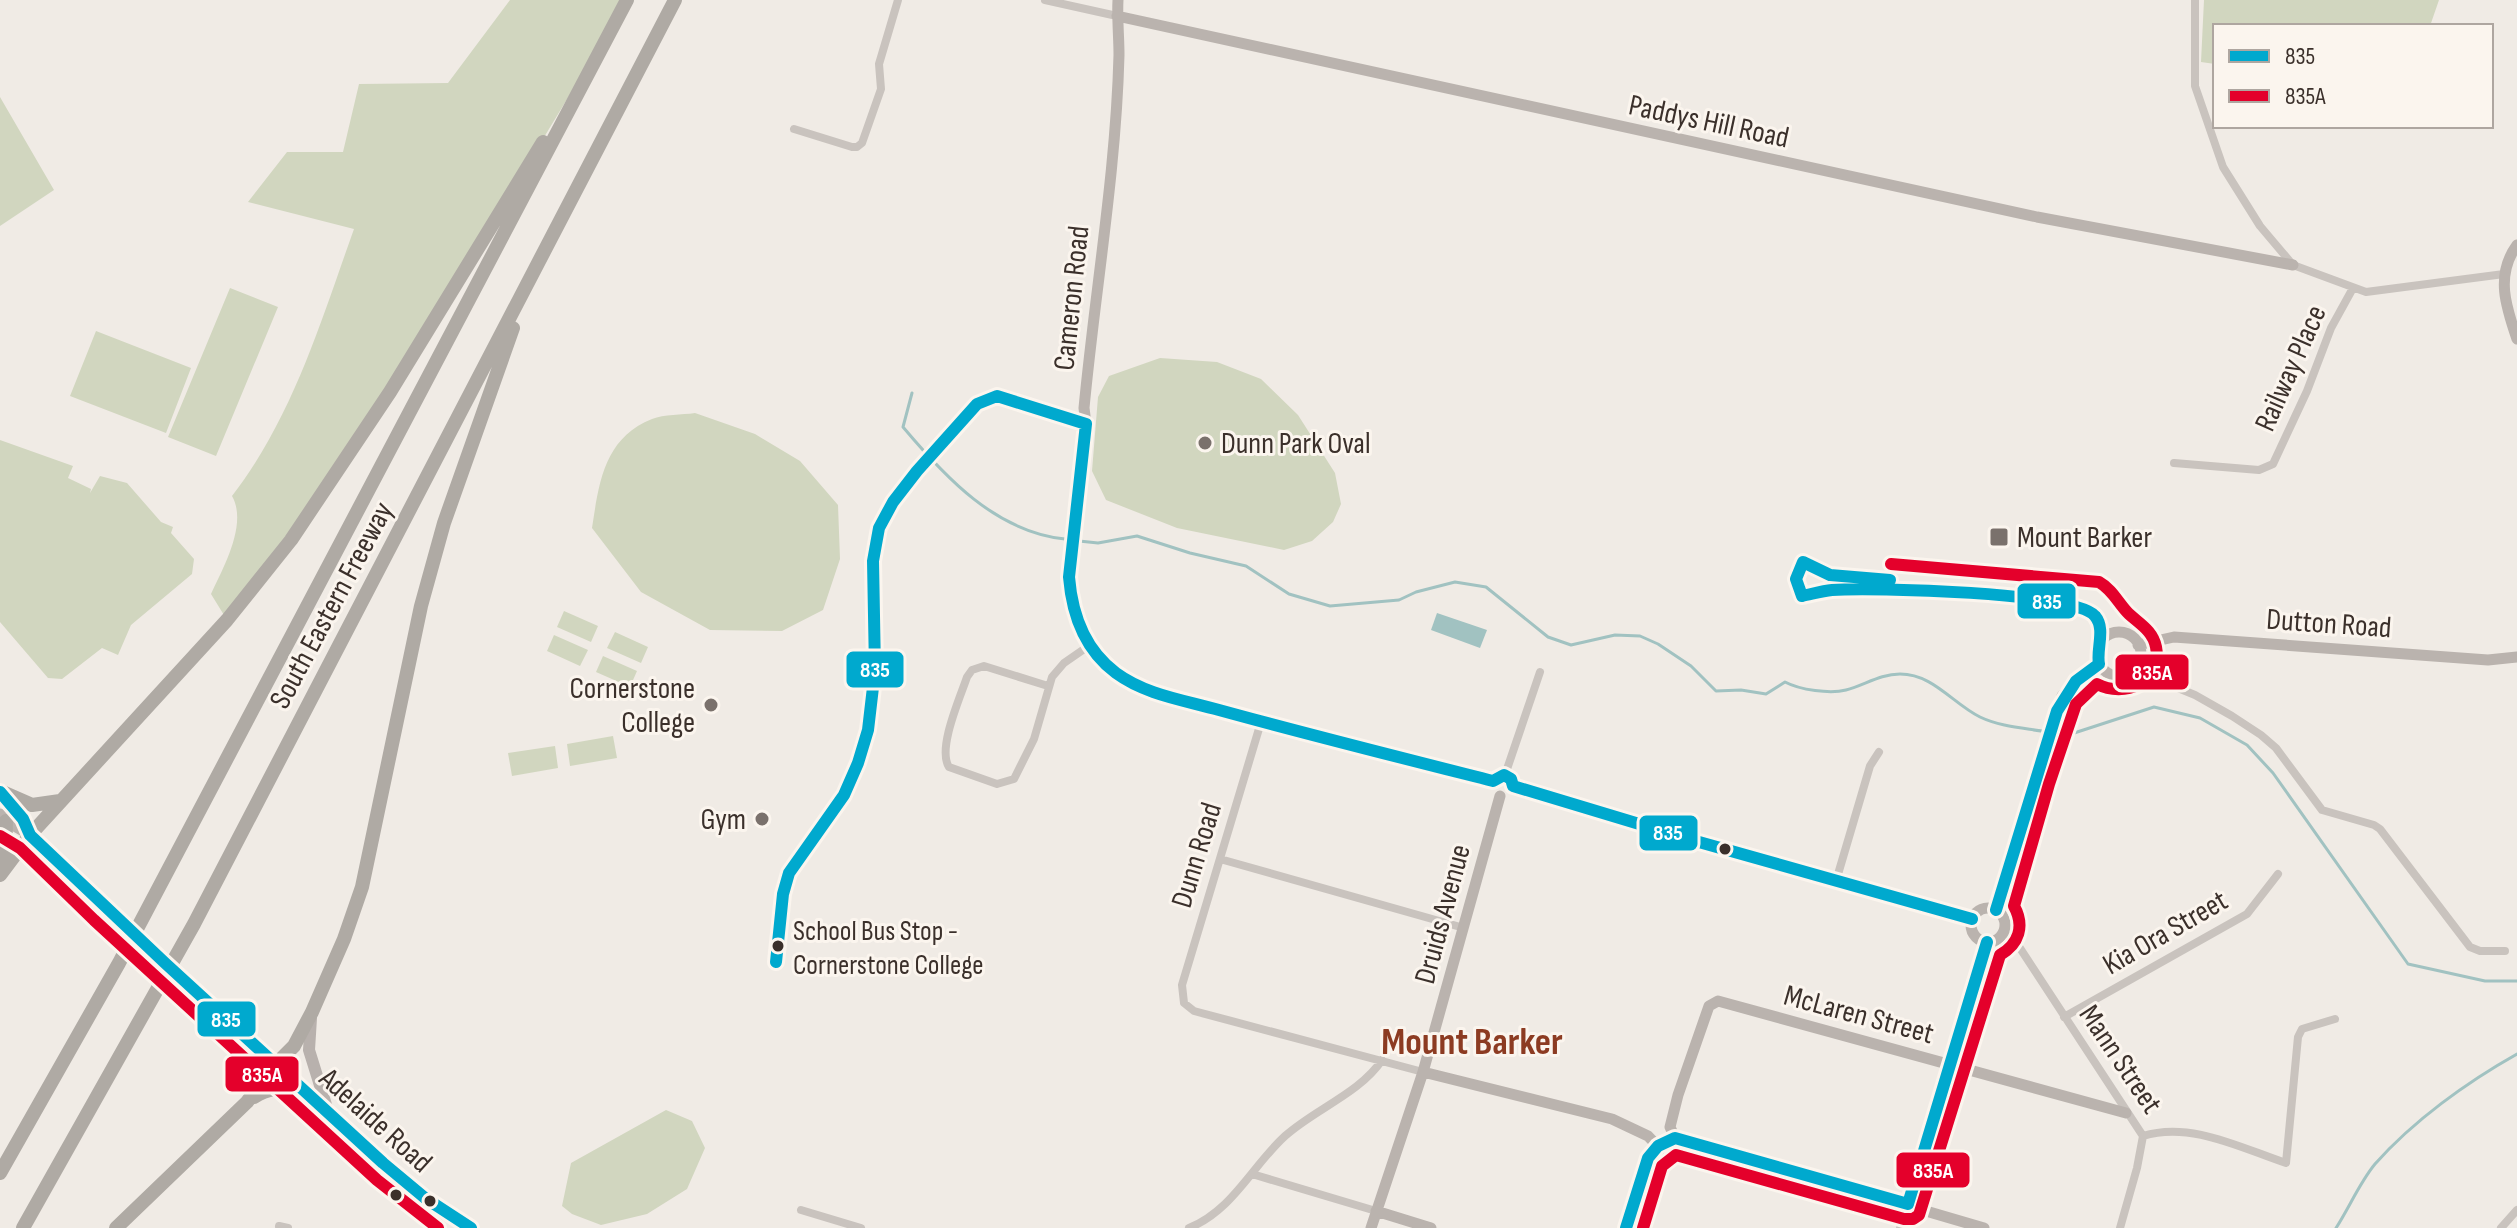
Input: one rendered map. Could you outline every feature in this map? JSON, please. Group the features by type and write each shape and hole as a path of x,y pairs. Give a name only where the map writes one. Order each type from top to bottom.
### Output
{"highway":[{"name":"South Eastern Freeway","path":"0,1173 119,963 627,0"},
{"name":"South Eastern Freeway","path":"23,1228 194,924 675,0"},
{"path":"2,871 60,801 208,642 291,540 390,392 568,102 589,74"},
{"path":"116,1228 247,1102 294,1046 344,939 362,887 421,606 444,523 529,282"},
{"path":"0,792 32,805 60,801"},
{"path":"2,871 3,818"},
{"path":"247,1102 262,1092 303,1088"}],"main road":[{"name":"Adelaide Road","path":"30,835 388,1168 444,1213 471,1228"},
{"path":"312,1012 309,1050 328,1111"}],"street":[{"path":"794,129 852,147 862,143 881,89 879,64 898,0"},
{"path":"1045,0 1117,16"},
{"name":"Cameron Road","path":"1118,0 1119,55 1110,162 1093,309 1084,408 1086,424 1069,577 1071,602 1081,632 1115,673 1142,687 1261,722 1499,778"},
{"path":"2195,0 2195,86 2223,167 2260,226 2293,265 2366,292 2504,274"},
{"name":"Paddys Hill Road","path":"1117,16 2037,217 2293,265"},
{"path":"2517,245 2504,274 2503,294 2517,339"},
{"name":"Railway Place","path":"2174,463 2259,470 2273,464 2307,391 2331,328 2353,288"},
{"path":"2124,633 2133,637 2140,657 2127,675 2114,676 2099,664 2097,649 2107,636 2124,633"},
{"name":"Dutton Road","path":"2138,645 2174,637 2488,660 2517,657"},
{"path":"1048,686 984,666 972,670 944,749 945,762 949,767 997,784 1014,779 1034,739 1048,686 1058,668 1090,645"},
{"path":"1996,910 2062,696 2071,684 2099,664"},
{"path":"2132,671 2148,683 2173,686 2195,695 2261,735 2289,764 2322,810 2380,829 2470,947 2480,951 2505,951"},
{"path":"1499,778 1511,779 1513,786 1507,795 1500,796 1494,791 1499,778 1540,672"},
{"name":"Dunn Road","path":"1261,722 1182,985 1184,1003 1194,1011 1382,1060"},
{"path":"1836,881 1870,766 1879,752"},
{"path":"1513,786 1972,919"},
{"name":"Adelaide Road","path":"0,792 23,819 30,835"},
{"name":"Druids Avenue","path":"1371,1228 1423,1072 1500,796"},
{"name":"Adelaide Road","path":"3,818 30,835"},
{"path":"1220,859 1464,928"},
{"name":"Kia Ora Street","path":"2064,1017 2247,914 2278,874"},
{"path":"1980,910 1996,910 2003,919 2003,932 1998,939 1987,942 1975,936 1972,919 1980,910"},
{"name":"Mann Street","path":"2003,932 2014,939 2143,1136 2120,1228"},
{"path":"1900,1228 1987,942"},
{"name":"McLaren Street","path":"1675,1138 1670,1127 1678,1095 1709,1006 1718,1001 2126,1113"},
{"path":"2143,1136 2160,1131 2204,1135 2286,1163 2298,1037 2302,1029 2335,1019"},
{"path":"1189,1228 1206,1221 1225,1206 1286,1135 1369,1076 1382,1060 1612,1119 1648,1136 1662,1150 1801,1175"},
{"path":"1626,1228 1648,1158 1675,1138 1908,1204 1957,1224 1984,1228"},
{"path":"1637,1228 1662,1150"},
{"path":"1252,1174 1431,1228"},
{"path":"801,1210 861,1228"},
{"path":"2501,1228 2517,1210"},
{"name":"Adelaide Road","path":"432,1228 444,1213"}],"green space":[{"path":"510,0 627,0 390,392 227,620 211,594 236,532 236,507 232,496 253,466 289,401 354,229 248,202 287,152 343,152 359,84 448,83"},
{"path":"2204,0 2439,0 2431,24 2213,24 2213,64 2201,62"},
{"path":"0,97 54,190 0,226"},
{"path":"230,288 278,307 216,456 168,437"},
{"path":"96,331 191,368 166,433 70,396"},
{"name":"Dunn Park Oval","path":"1160,358 1217,362 1261,379 1298,415 1335,473 1341,504 1333,522 1312,541 1284,550 1177,528 1106,500 1092,471 1098,397 1109,376"},
{"path":"695,413 755,434 800,461 838,505 840,559 823,610 782,631 710,630 641,592 592,528 601,479 623,438 652,419"},
{"path":"0,440 73,466 68,478 91,489 90,493 100,476 127,483 161,522 173,527 171,533 194,559 192,574 131,625 118,655 102,648 62,679 48,678 0,622"},
{"path":"564,611 598,626 591,642 557,627"},
{"path":"615,632 648,647 641,663 607,648"},
{"path":"554,635 588,650 580,666 547,651"},
{"path":"603,656 637,671 630,687 596,672"},
{"path":"613,736 617,758 570,766 567,744"},
{"path":"555,746 558,768 512,776 508,753"},
{"path":"666,1110 692,1121 705,1148 687,1189 647,1214 601,1225 572,1214 562,1206 571,1163"}],"water":[{"path":"1437,613 1487,630 1480,648 1431,630"}],"waterway":[{"path":"912,393 903,427 936,465 994,514 1016,526 1065,539"},
{"path":"1079,541 1098,543 1137,536 1246,566 1289,594 1330,606 1399,600 1416,592 1455,582 1486,587 1548,637 1571,645 1615,635 1640,636 1691,666 1716,691 1741,690 1766,694 1785,682 1807,689 1839,691 1886,676 1912,675 1932,684 1980,717 2047,732"},
{"path":"2055,733 2068,735 2154,707 2200,718 2247,745 2273,773 2408,964 2485,981 2517,981"},
{"path":"2336,1228 2359,1187 2390,1148 2442,1103 2517,1054"}],"transit line":[{"name":"835","path":"776,962 783,894 789,873 844,795 868,730 875,670 873,561 879,528 893,502 917,471 977,404 997,396 1086,424 1069,577 1071,591 1077,618 1088,642 1105,664 1128,680 1179,700 1493,781 1504,775 1511,779 1513,786 1972,919"},
{"name":"835","path":"1890,580 1830,575 1803,562 1796,579 1802,596 1828,590 1853,589 1971,593 2051,601 2080,608 2095,616 2100,627 2099,664 2076,681 2057,711 1996,910"},
{"name":"835A","path":"1643,1228 1662,1166 1676,1155 1904,1219 1919,1215 2000,955 2012,946 2018,934 2019,921 2014,906 2076,704 2097,684 2108,688 2129,688 2148,678 2154,670 2157,660 2152,636 2099,582 1891,564"},
{"name":"835","path":"0,792 23,819 30,835 165,963 383,1163 425,1198 471,1228"},
{"name":"835A","path":"0,836 20,848 377,1180 438,1228"},
{"name":"835","path":"1908,1204 1987,942"},
{"name":"835","path":"1658,1146 1675,1138 1908,1204"},
{"name":"835","path":"1626,1228 1648,1158 1658,1146"}],"place":[{"name":"Dunn Park Oval","path":"1205,443"},
{"name":"Mount Barker","path":"1999,537"},
{"name":"Cornerstone College","path":"711,705"},
{"name":"Gym","path":"762,819"},
{"name":"School Bus Stop - Cornerstone College","path":"778,946"}],"district":[{"name":"Mount Barker","path":"1472,1041"}]}
